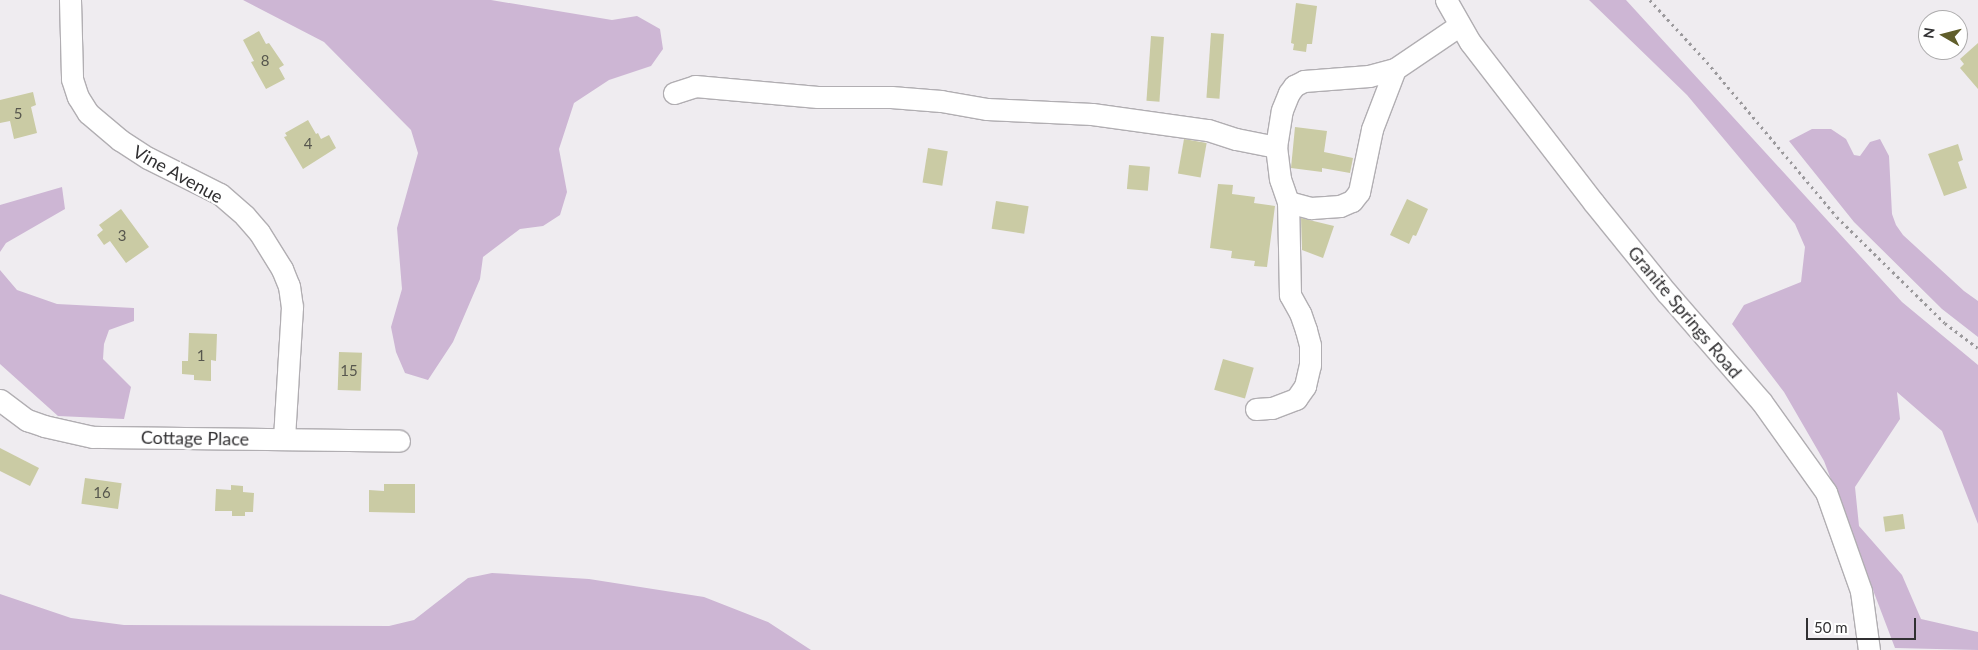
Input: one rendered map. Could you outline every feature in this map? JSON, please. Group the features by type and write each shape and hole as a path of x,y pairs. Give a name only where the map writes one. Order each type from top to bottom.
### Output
{"street":[{"name":"Vine Avenue","path":"70,0 72,79 78,97 88,113 120,140 148,158 220,194 245,216 259,232 282,269 289,286 292,307 284,439"},
{"name":"Granite Springs Road","path":"1446,0 1470,42 1594,203 1667,293 1761,401 1826,492 1861,591 1869,650"},
{"path":"1256,409 1272,408 1296,399 1305,386 1310,365 1310,345 1306,330 1300,313 1290,296 1288,202 1280,179 1276,148 1282,110 1294,86 1304,81 1369,76 1395,69 1460,25"},
{"path":"1288,202 1310,208 1340,206 1352,201 1359,192 1371,135 1395,69"},
{"path":"674,92 695,86 818,97 891,97 941,101 987,109 1092,114 1201,129 1276,148"},
{"name":"Cottage Place","path":"0,400 27,420 44,426 93,437 398,441"}],"path":[{"path":"1650,0 1707,62 1837,216 1914,294 1945,323 1978,348"}],"shaded area":[{"path":"243,0 491,0 612,20 637,16 660,29 663,49 651,66 609,80 574,103 559,149 567,192 560,215 543,226 520,229 483,257 480,279 453,342 428,380 405,373 396,352 391,327 402,289 397,228 418,153 411,130 324,42"},
{"path":"1589,0 1626,0 1902,302 1978,365 1978,524 1942,431 1897,392 1900,419 1855,487 1859,526 1902,575 1921,619 1978,632 1978,650 1895,648 1824,461 1784,392 1732,324 1744,305 1801,282 1805,247 1795,224 1687,95"},
{"path":"1812,129 1831,129 1846,139 1854,155 1860,156 1870,142 1880,139 1889,156 1892,214 1896,225 1903,235 1964,291 1978,301 1978,337 1942,309 1854,222 1789,141"},
{"path":"62,187 65,209 6,243 0,252 0,205"},
{"path":"0,270 17,290 57,304 134,308 134,321 109,330 104,344 103,359 131,387 124,419 58,416 0,364"},
{"path":"492,573 589,579 704,597 768,622 811,650 0,650 0,594 71,618 124,625 389,626 414,620 468,578"}],"building":[{"path":"1296,3 1317,6 1312,44 1307,44 1306,52 1293,50 1294,44 1291,43"},
{"path":"259,31 266,44 269,43 284,65 279,68 285,79 266,89 251,62 254,61 243,40"},
{"path":"1211,33 1224,34 1219,99 1206,98"},
{"path":"1151,36 1164,37 1159,102 1146,101"},
{"path":"1978,43 1978,89 1960,68 1964,64 1961,60 1968,60 1968,52"},
{"path":"33,92 36,105 31,107 37,133 14,139 10,121 0,123 0,100"},
{"path":"308,120 321,139 329,135 336,148 303,169 284,137 287,136 285,133"},
{"path":"1295,127 1327,131 1324,152 1353,158 1350,173 1322,168 1322,172 1291,168"},
{"path":"1184,139 1207,143 1201,177 1178,173"},
{"path":"1958,144 1963,160 1958,162 1967,188 1944,196 1928,154"},
{"path":"928,148 948,151 942,186 923,183"},
{"path":"1129,165 1150,167 1148,191 1127,189"},
{"path":"1218,184 1233,185 1232,194 1255,197 1254,203 1275,206 1267,267 1254,266 1255,261 1231,258 1232,251 1210,248"},
{"path":"1407,199 1428,209 1416,236 1413,235 1409,244 1390,235"},
{"path":"996,201 1029,206 1024,234 992,229"},
{"path":"121,209 149,247 126,263 110,241 104,245 97,235 103,230 99,225"},
{"path":"1301,218 1334,226 1323,258 1302,250"},
{"path":"189,333 217,334 216,361 211,360 211,381 194,380 194,375 182,374 182,361 188,361"},
{"path":"339,352 362,353 361,391 338,390"},
{"path":"1223,359 1254,368 1245,399 1214,390"},
{"path":"0,448 39,468 30,486 0,471"},
{"path":"85,478 122,483 118,509 81,504"},
{"path":"384,484 415,484 415,513 369,512 369,490 384,491"},
{"path":"231,485 243,486 243,492 254,493 253,512 245,512 245,516 232,516 232,511 215,511 216,489 231,490"},
{"path":"1903,514 1905,529 1885,532 1883,517"}]}
